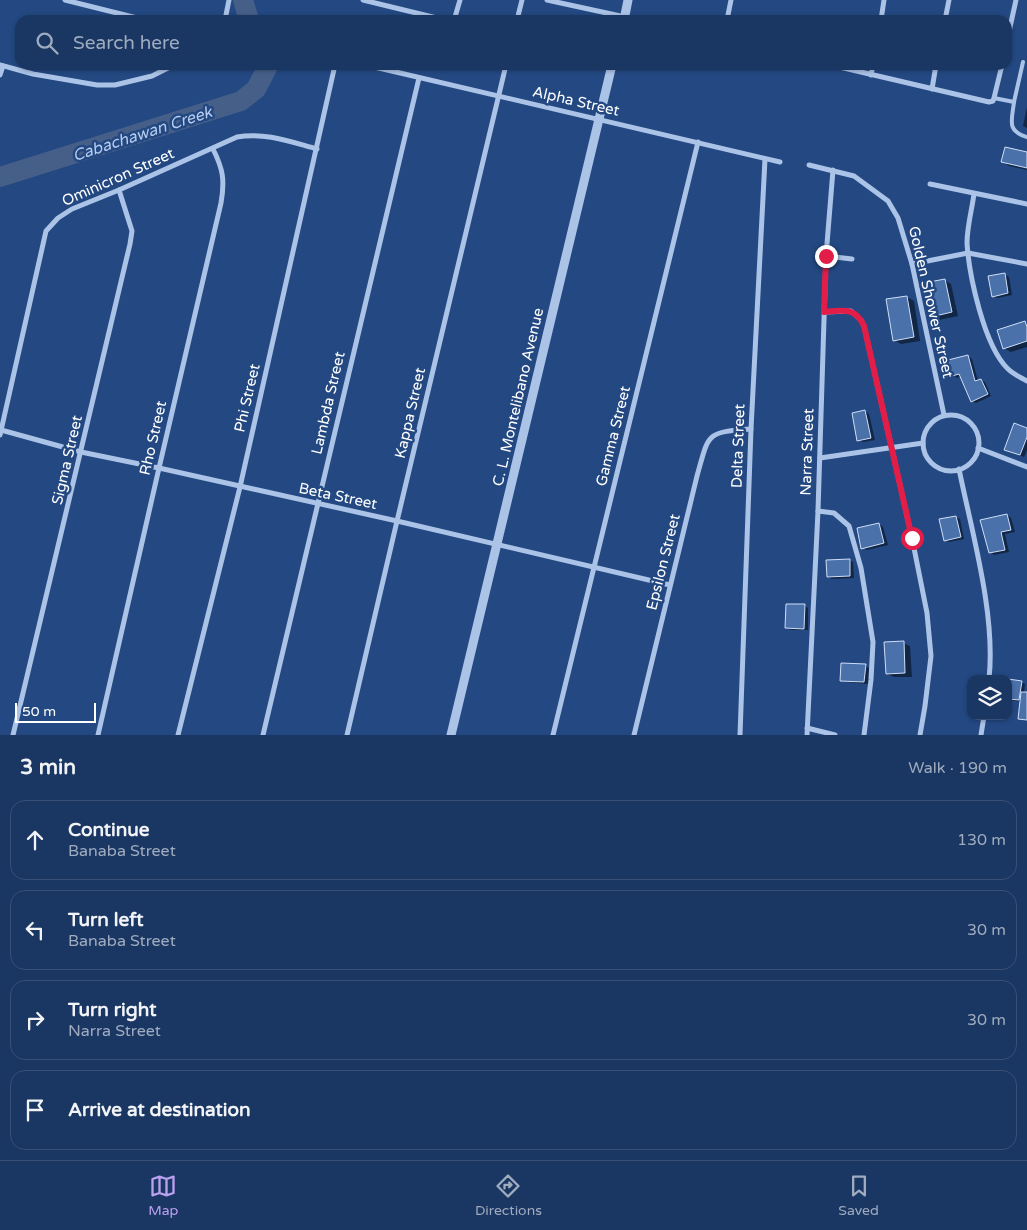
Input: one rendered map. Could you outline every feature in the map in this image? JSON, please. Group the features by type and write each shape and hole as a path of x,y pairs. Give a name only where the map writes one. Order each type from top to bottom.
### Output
{"street":[{"path":"65,0 125,15"},
{"path":"226,15 229,0"},
{"path":"362,0 424,15"},
{"path":"454,15 460,0"},
{"path":"518,15 522,0"},
{"path":"547,0 611,15"},
{"path":"625,15 628,0"},
{"path":"728,15 732,0"},
{"path":"882,15 884,0"},
{"path":"946,15 949,0"},
{"path":"1012,18 1016,0"},
{"path":"0,75 1,66 15,70"},
{"path":"17,70 97,85 115,85 152,76 164,70"},
{"name":"Phi Street","path":"178,735 240,487 318,148 334,70"},
{"name":"Alpha Street","path":"386,70 780,162"},
{"name":"Kappa Street","path":"348,735 505,70"},
{"name":"C. L. Montelibano Avenue","path":"451,735 611,70"},
{"path":"853,70 989,102 993,101 1001,70"},
{"path":"871,74 872,70"},
{"path":"932,89 935,70"},
{"name":"Lambda Street","path":"262,735 419,78"},
{"name":"Ominicron Street","path":"1,432 46,231 58,218 72,208 120,190 237,137 251,134 265,135 318,148"},
{"name":"Gamma Street","path":"553,735 698,142"},
{"name":"Rho Street","path":"98,735 222,196 223,174 213,148"},
{"name":"Delta Street","path":"740,735 751,429 764,159"},
{"path":"809,165 832,170"},
{"name":"Narra Street","path":"807,735 818,511 826,256 832,170"},
{"name":"Golden Shower Street","path":"832,170 854,176 888,201 898,218 912,264 944,415"},
{"path":"930,184 1027,204"},
{"name":"Sigma Street","path":"13,735 130,244 132,231 120,190"},
{"path":"974,194 967,241 977,299 990,341 1007,368 1027,381"},
{"path":"912,264 968,253 1027,264"},
{"path":"826,256 852,259"},
{"path":"824,312 837,310 851,311 861,320 864,326 927,613 931,656 920,735"},
{"path":"944,415 959,416 967,421 974,428 978,437 978,448 970,463 950,471 935,466 928,459 923,442 928,427 944,415"},
{"name":"Epsilon Street","path":"634,735 706,444 714,434 724,431 751,429"},
{"name":"Beta Street","path":"1,432 81,452 397,521 594,569 670,585"},
{"path":"820,458 923,442"},
{"path":"978,448 1027,467"},
{"path":"959,469 984,590 990,648 989,675"},
{"path":"818,511 834,513 849,526 862,568 873,642 871,680 864,735"},
{"path":"981,735 983,720"},
{"path":"807,728 835,735"}],"lane":[{"path":"1023,62 1011,126 1017,134 1027,136"},
{"path":"994,98 1014,102"}],"building":[{"path":"1005,147 1027,152 1027,168 1001,162"},
{"path":"1005,273 1008,293 992,297 988,276"},
{"path":"945,279 952,312 931,317 924,283"},
{"path":"907,296 914,337 893,341 886,299"},
{"path":"1025,321 1027,341 1003,349 997,330"},
{"path":"968,355 975,381 981,379 988,394 971,402 959,374 952,376 948,360"},
{"path":"865,410 871,438 857,441 852,413"},
{"path":"1014,423 1027,428 1027,437 1020,455 1004,450"},
{"path":"1007,514 1011,530 1001,532 1005,550 989,553 980,520"},
{"path":"956,516 961,537 944,541 939,519"},
{"path":"879,523 884,543 861,549 857,528"},
{"path":"850,559 850,576 827,577 826,560"},
{"path":"786,604 805,604 804,629 785,628"},
{"path":"904,641 905,673 886,674 884,642"},
{"path":"841,663 866,664 864,682 840,681"},
{"path":"1012,680 1022,681 1019,700 1012,699"},
{"path":"1021,692 1027,692 1027,720 1018,719"}],"waterway":[{"name":"Cabachawan Creek","path":"243,0 248,15"},
{"name":"Cabachawan Creek","path":"0,177 241,101 256,89 266,70"}],"route":[{"path":"826,256 824,312 837,310 851,311 861,320 864,326 912,538"}]}
